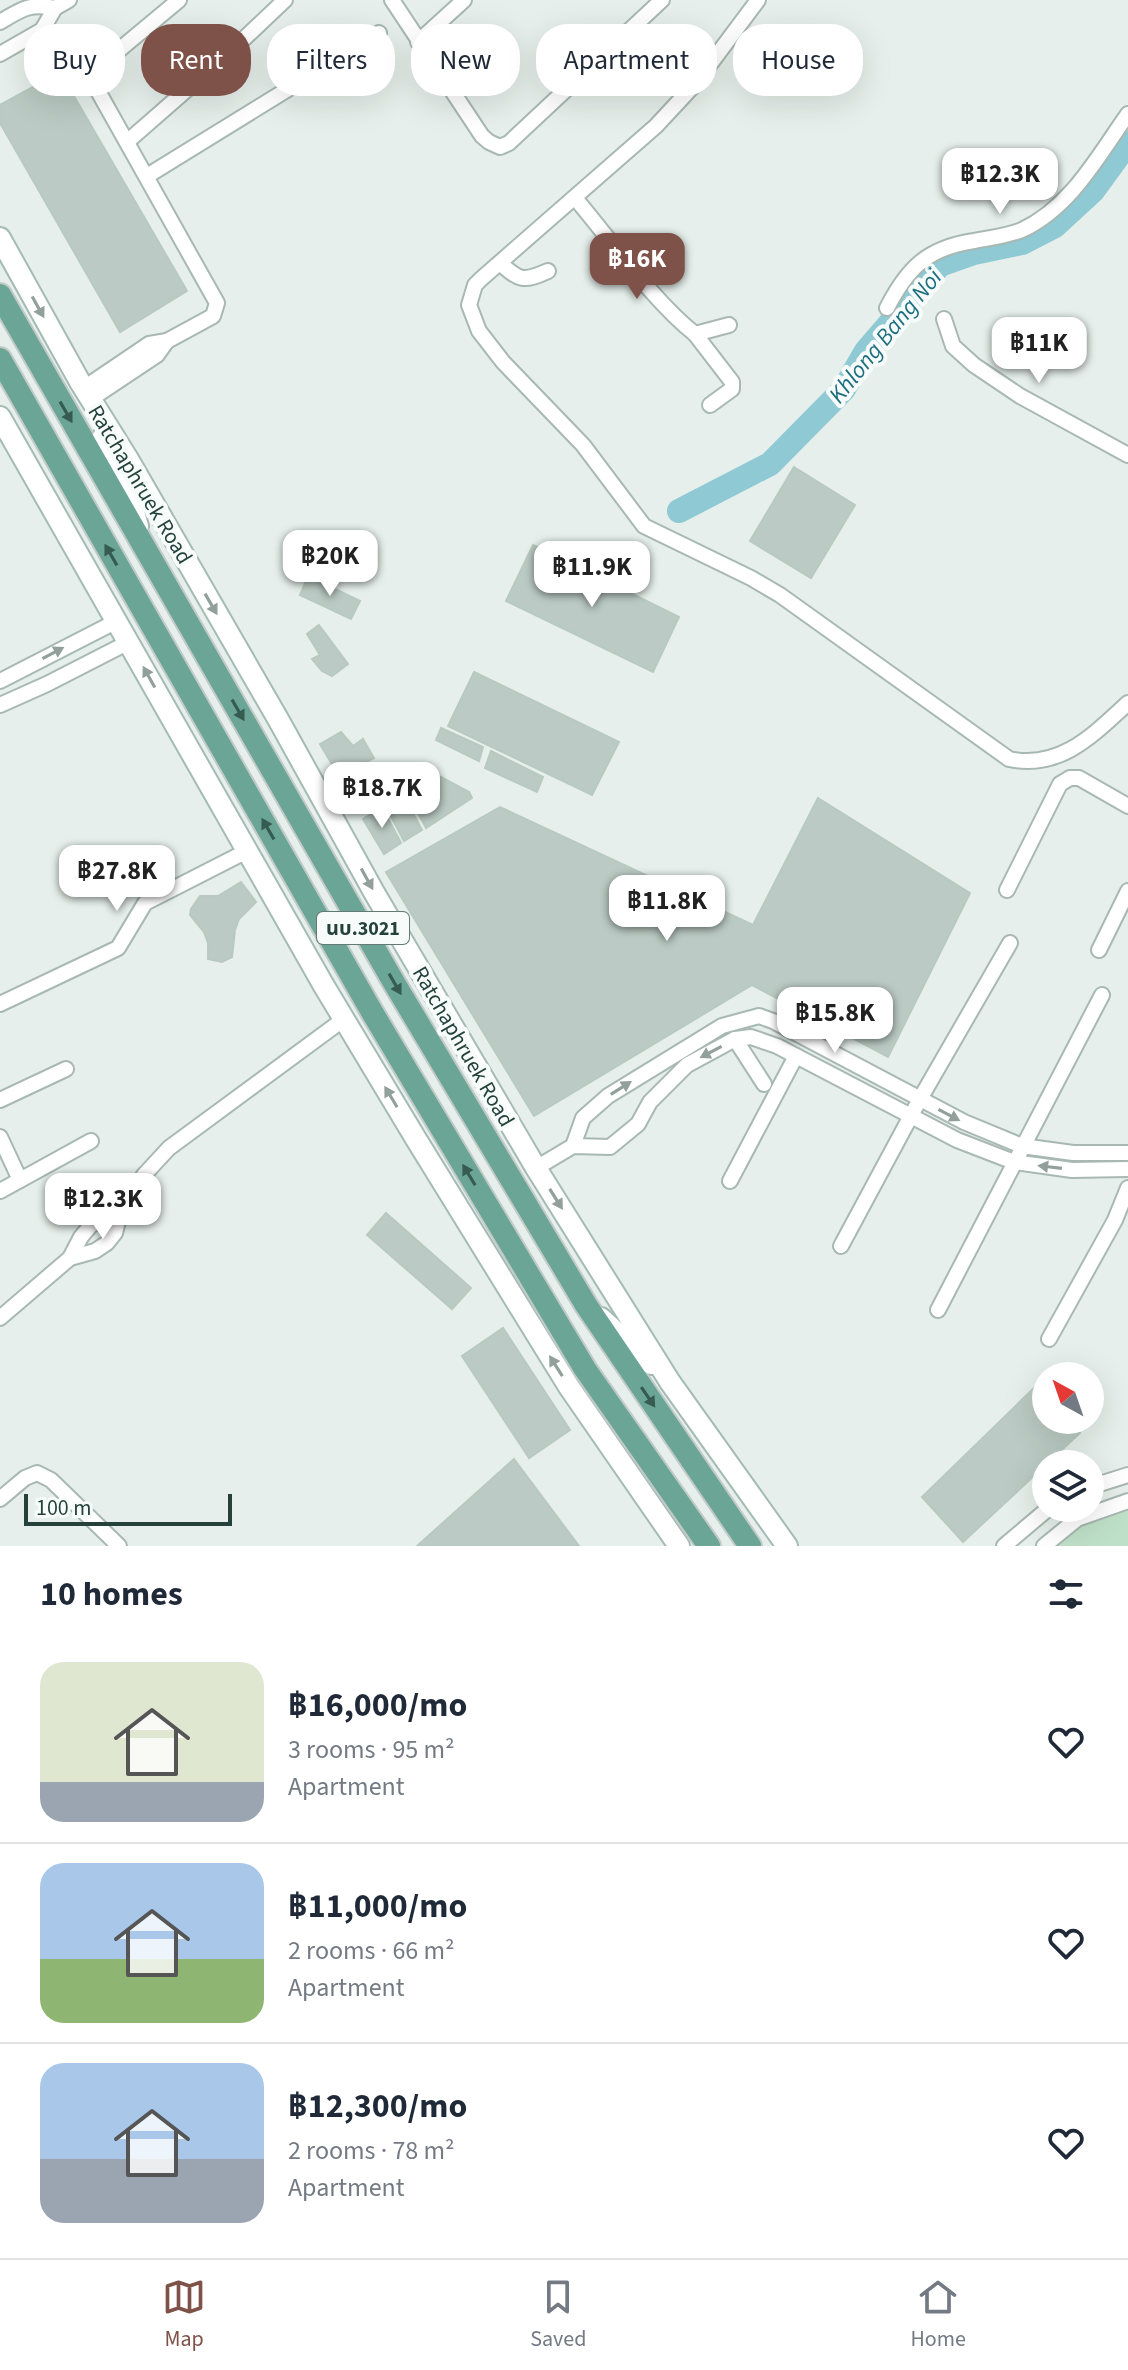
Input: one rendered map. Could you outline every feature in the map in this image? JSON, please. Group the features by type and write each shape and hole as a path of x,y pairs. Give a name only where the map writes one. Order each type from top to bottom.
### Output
{"main road":[{"name":"Ratchaphruek Road","path":"0,238 375,894 536,1168 670,1382 787,1546"},
{"name":"Ratchaphruek Road","path":"0,295 400,994 586,1305 750,1546"},
{"name":"นบ.3021","path":"0,359 372,1012 585,1369 709,1546"},
{"path":"85,390 131,502 142,542"},
{"name":"นบ.3021","path":"0,417 112,624 129,642 344,1019 569,1387 679,1546"},
{"path":"490,1257 585,1369"},
{"path":"586,1305 670,1382"}],"street":[{"path":"0,54 42,30 55,8 69,0"},
{"path":"85,390 149,344 167,341 213,316 217,303 89,75 179,0"},
{"path":"128,141 285,0"},
{"path":"392,0 411,31"},
{"path":"438,24 464,0"},
{"path":"455,96 482,136 500,147 509,143 662,0"},
{"path":"758,0 696,83 656,126 475,285 469,305 473,320 503,362 583,445 644,526 780,595 1009,759 1027,763 1066,753 1096,732 1128,703"},
{"path":"0,22 37,2 55,8"},
{"path":"147,176 277,96"},
{"path":"887,308 900,283 913,268 935,252 950,245 1021,230 1043,216 1080,183 1128,114"},
{"path":"575,198 663,302 695,334 732,382 728,394 710,405"},
{"path":"500,263 523,279 548,271"},
{"path":"944,319 953,346 974,365 1020,396 1128,455"},
{"path":"695,334 729,325"},
{"path":"0,681 112,624"},
{"path":"0,705 129,642"},
{"path":"21,670 30,691"},
{"path":"1007,890 1060,784 1079,778 1128,806"},
{"path":"0,1004 118,948 145,903 247,851"},
{"path":"1099,950 1128,891"},
{"path":"841,1246 920,1099 1010,943"},
{"path":"938,1310 1102,995"},
{"path":"573,1146 583,1118 608,1096 722,1026 759,1016 964,1122 1022,1146 1073,1153 1128,1153"},
{"path":"70,1258 95,1251 107,1243 115,1233 121,1210 144,1175 169,1148 344,1019"},
{"path":"730,1181 800,1035"},
{"path":"536,1168 573,1146 610,1147 638,1124 650,1102 687,1065 735,1039 751,1037 793,1054 957,1140 1014,1162 1072,1170 1128,1169"},
{"path":"735,1039 764,1084"},
{"path":"0,1100 66,1069"},
{"path":"0,1137 20,1180"},
{"path":"0,1191 91,1141"},
{"path":"1049,1339 1115,1220 1128,1188"},
{"path":"0,1318 70,1258 91,1225 121,1210"},
{"path":"0,1499 25,1478 37,1473 51,1480 119,1546"},
{"path":"1104,1483 1128,1475"},
{"path":"1044,1546 1077,1519 1128,1501"},
{"path":"1004,1546 1032,1522"}],"green space":[{"path":"1128,1501 1128,1546 1044,1546 1073,1522 1104,1522 1104,1509"}],"building":[{"path":"24,92 24,96 74,96 187,291 120,332 0,123 0,105"},
{"path":"794,467 855,505 811,578 750,541"},
{"path":"533,545 679,617 653,672 506,601"},
{"path":"308,576 360,601 351,619 300,595"},
{"path":"319,625 348,664 332,676 322,671 312,659 320,655 307,634"},
{"path":"474,672 619,742 592,795 448,726"},
{"path":"441,728 483,747 479,761 436,740"},
{"path":"341,732 353,746 363,739 374,758 339,776 320,744"},
{"path":"491,751 543,777 537,792 485,768"},
{"path":"437,775 469,792 472,798 426,828 408,794"},
{"path":"370,780 379,796 351,811 343,794"},
{"path":"403,795 422,830 404,841 385,805"},
{"path":"818,798 970,893 888,1057 752,985 534,1116 386,872 500,807 753,925"},
{"path":"382,807 401,843 384,854 363,819"},
{"path":"241,882 256,902 239,919 232,957 222,962 208,959 208,943 204,932 190,915 191,909 200,896 218,896"},
{"path":"386,1213 471,1288 452,1309 367,1235"},
{"path":"503,1328 570,1430 529,1458 462,1356"},
{"path":"1032,1390 1032,1434 1079,1434 1062,1450 1032,1450 1032,1478 963,1542 922,1497"},
{"path":"514,1459 579,1546 417,1546"}],"waterway":[{"name":"Khlong Bang Noi","path":"679,511 770,464 844,389 866,351 940,265 974,253 1022,243 1055,226 1093,191 1128,143"}]}
